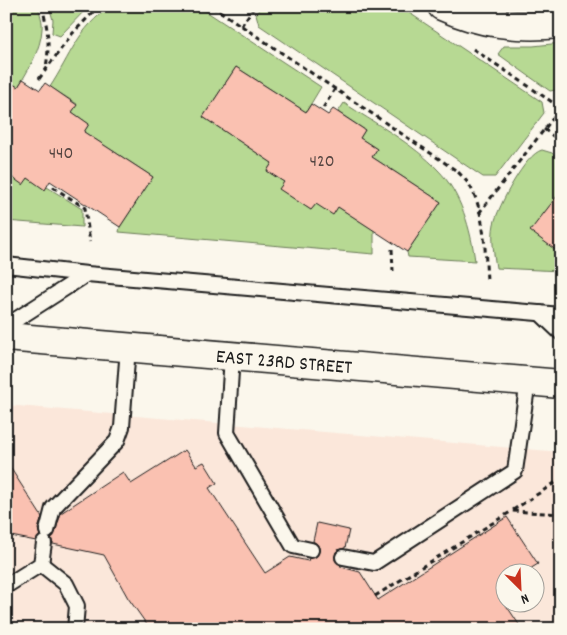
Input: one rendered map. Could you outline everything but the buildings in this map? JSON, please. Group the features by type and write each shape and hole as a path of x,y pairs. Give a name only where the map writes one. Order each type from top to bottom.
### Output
{"main road":[{"path":"442,6 463,16 501,24 533,26 561,24"},
{"name":"EAST 23RD STREET","path":"6,337 561,384"}],"lane":[{"path":"6,265 87,274 561,315"},
{"path":"6,326 87,274"},
{"path":"540,313 561,333"},
{"path":"6,586 40,564 53,508 117,441 122,428 128,347"},
{"path":"232,356 227,433 293,546 311,550"},
{"path":"343,557 374,563 515,472 528,381"},
{"path":"40,564 66,584 78,606 75,629"}],"path":[{"path":"42,6 48,30 49,51 46,69"},
{"path":"39,79 72,34 99,6"},
{"path":"212,6 457,171 468,183 479,214 487,280"},
{"path":"241,26 255,6"},
{"path":"472,48 561,108 479,214"},
{"path":"323,108 335,90"},
{"path":"544,129 561,142"},
{"path":"53,187 84,208 90,242"},
{"path":"392,249 393,271"},
{"path":"375,596 561,479"},
{"path":"512,510 561,514"}],"shaded area":[{"path":"6,405 561,452 561,629 6,629"}],"green space":[{"path":"6,6 38,6 42,21 41,37 37,52 18,87 6,80"},
{"path":"49,6 89,6 60,36 52,33 53,20"},
{"path":"111,6 198,6 321,87 306,112 236,67 203,117 272,163 267,171 284,182 280,189 311,210 316,204 338,207 374,230 374,254 119,232 120,227 153,177 84,132 89,124 72,112 77,104 50,87 82,33 99,15"},
{"path":"261,6 399,6 542,102 544,113 495,177 483,177 259,25 256,14"},
{"path":"561,43 561,89 550,91 498,54 504,46 533,46"},
{"path":"344,103 418,152 446,179 464,212 475,261 408,257 407,252 441,202 372,157 377,149 360,138 365,130 338,112"},
{"path":"542,150 552,153 561,160 561,191 531,231 561,254 561,271 496,268 493,235 497,216 506,194 520,171 535,154"},
{"path":"6,173 23,184 28,178 45,189 47,187 82,209 82,227 6,221"}]}
